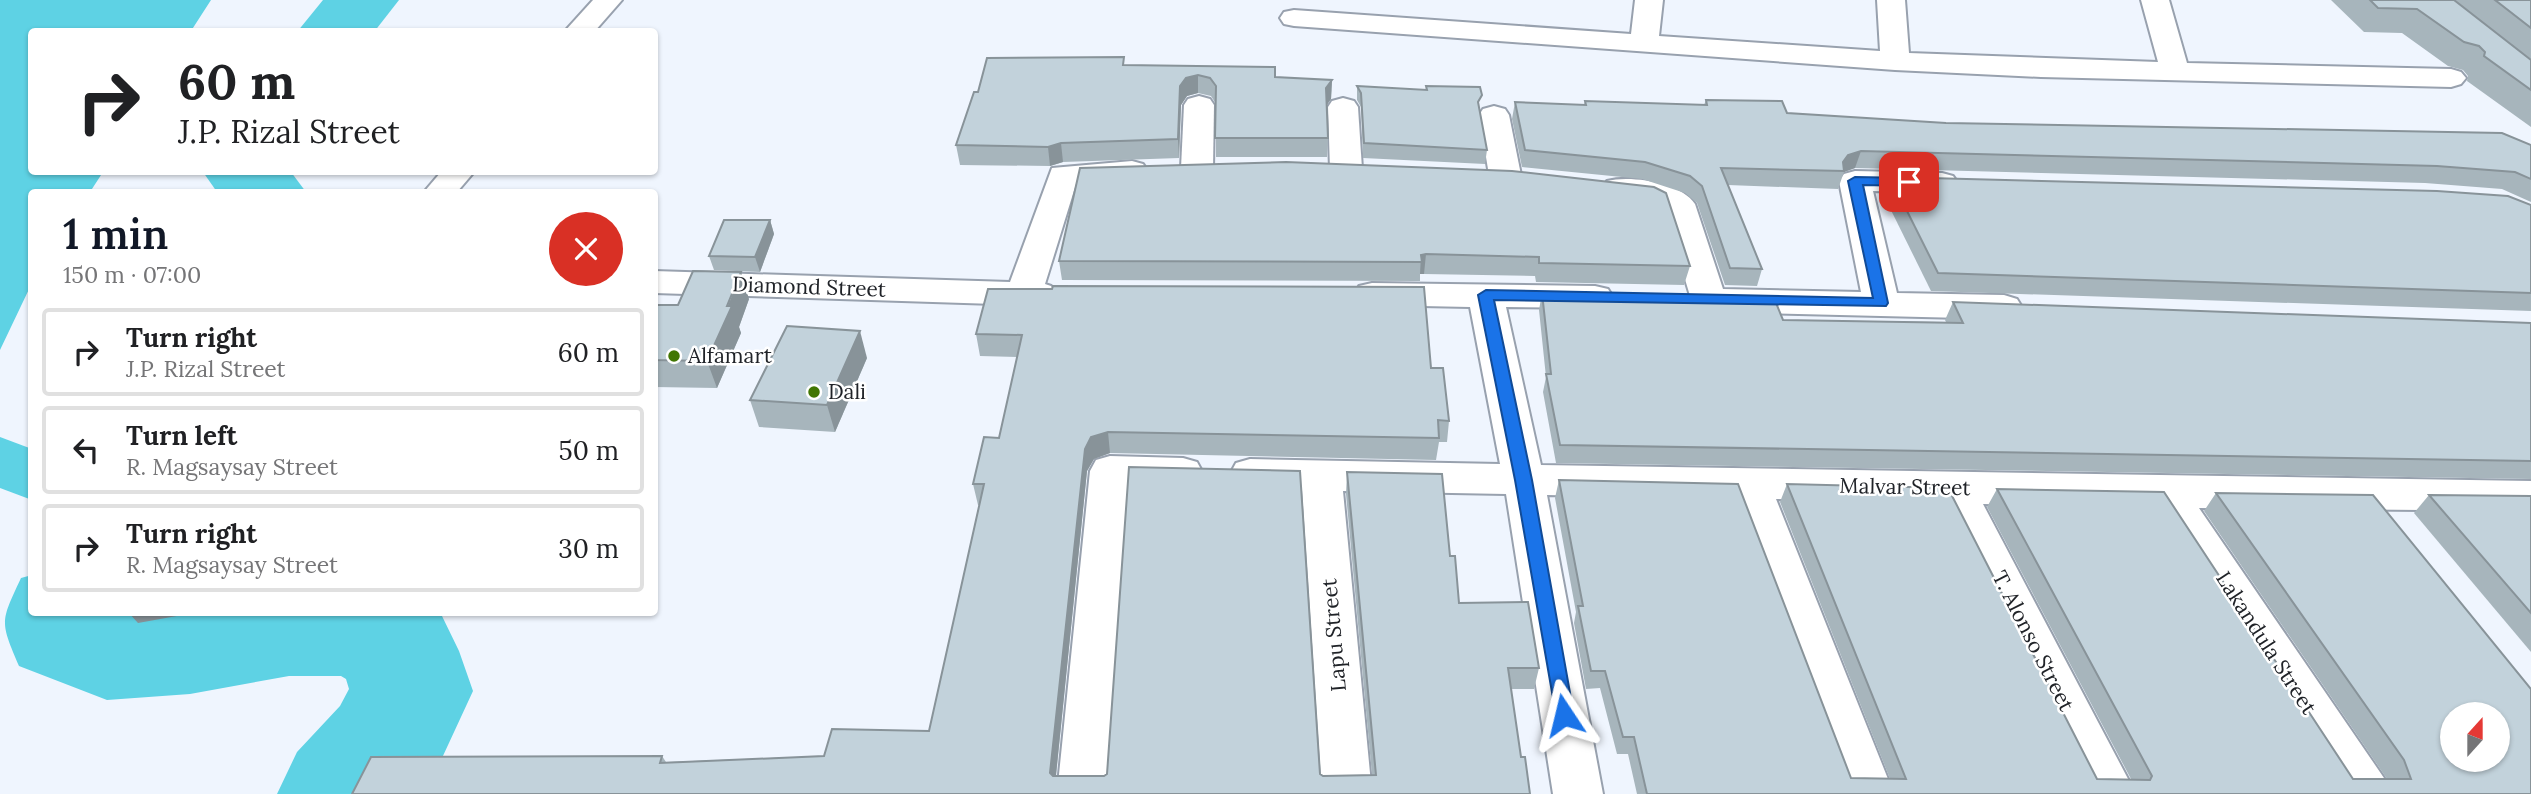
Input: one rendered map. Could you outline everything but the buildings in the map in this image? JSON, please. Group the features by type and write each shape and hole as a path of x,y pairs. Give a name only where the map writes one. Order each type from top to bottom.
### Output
{"street":[{"path":"582,28 608,0"},
{"path":"1386,27 1396,0"},
{"path":"1644,44 1649,0"},
{"path":"1891,0 1895,61"},
{"path":"2155,0 2175,70"},
{"path":"1294,18 1386,27 1895,61 2041,68 2451,78"},
{"path":"1024,294 1063,175 1187,169 1199,105"},
{"path":"1343,107 1346,170"},
{"path":"1494,115 1505,176"},
{"path":"443,189 455,175"},
{"path":"1881,303 1855,181 1966,184"},
{"path":"1588,185 1657,194 1679,204 1695,299 2033,308"},
{"name":"Diamond Street","path":"658,282 1066,294"},
{"path":"1346,294 1625,298"},
{"path":"1486,295 1524,480 1578,794"},
{"name":"Malvar Street","path":"1082,794 1110,471 2166,492 2531,496"},
{"name":"Lapu Street","path":"1321,476 1347,794"},
{"path":"1749,484 1869,794"},
{"name":"T. Alonso Street","path":"1954,488 2111,794"},
{"name":"Lakandula Street","path":"2166,492 2366,794"},
{"path":"2372,495 2407,538"}],"water":[{"path":"0,0 211,0 193,28 28,28 28,175 101,175 92,189 28,189 28,291 0,350"}],"waterway":[{"path":"338,28 363,0"},
{"path":"248,175 260,189"},
{"path":"0,460 28,475"},
{"path":"63,616 61,632 107,650 190,645 289,628 362,627 399,651 411,691 385,745 343,794"}],"place":[{"name":"Alfamart","path":"674,356"},
{"name":"Dali","path":"814,392"}],"route":[{"path":"1564,715 1524,480 1486,295 1881,303 1855,181 1909,182"}]}
